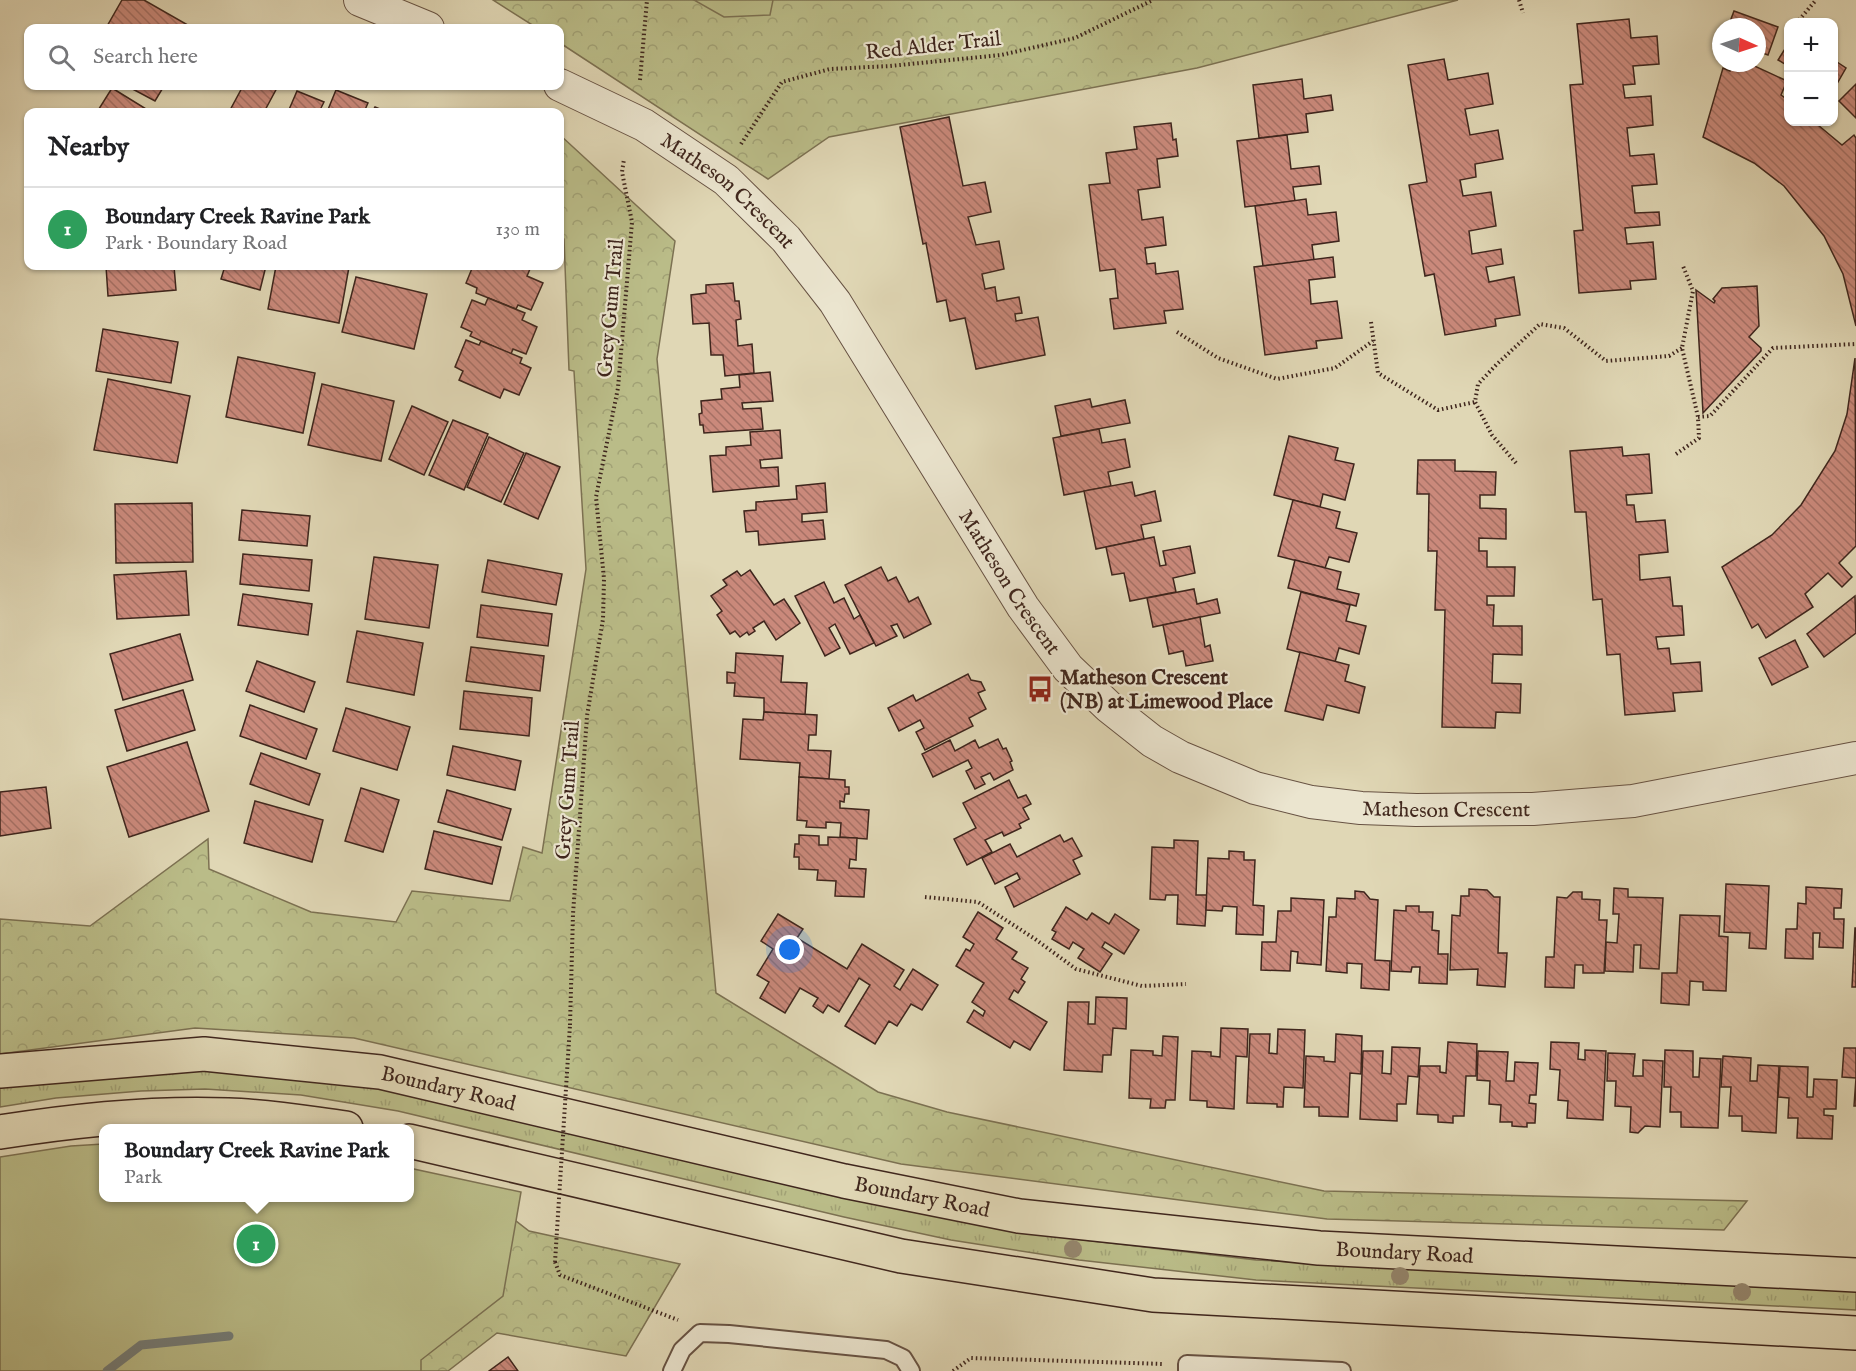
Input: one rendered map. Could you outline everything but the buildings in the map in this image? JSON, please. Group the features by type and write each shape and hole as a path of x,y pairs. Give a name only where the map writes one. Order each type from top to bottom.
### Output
{"main road":[{"name":"Boundary Road","path":"0,1071 204,1054 380,1072 844,1181 1019,1216 1319,1248 1856,1275"},
{"path":"0,1132 91,1119 152,1115 228,1114 316,1124"},
{"path":"414,1142 901,1256 1153,1295 1856,1333"}],"street":[{"path":"360,0 418,24"},
{"name":"Matheson Crescent","path":"564,87 644,126 726,180 786,239 835,303 1023,608 1068,668 1109,707 1152,741 1180,757 1255,788 1311,802 1361,808 1416,810 1533,809 1633,801 1856,758"}],"lane":[{"path":"672,1371 682,1350 700,1333 886,1350 903,1358 911,1371"},
{"path":"1187,1368 1342,1371"}],"path":[{"path":"640,80 647,0"},
{"name":"Red Alder Trail","path":"741,144 782,82 830,69 890,66 1001,55 1075,38 1153,0"},
{"path":"1519,0 1523,13"},
{"path":"1801,18 1816,0"},
{"name":"Grey Gum Trail","path":"624,159 622,172 632,222 618,388 596,498 604,579 603,619 587,716 573,914 570,1025 555,1262 560,1275 681,1321 700,1333"},
{"path":"1676,454 1699,438 1698,417 1682,348 1693,291 1683,266"},
{"path":"1371,322 1378,372 1438,410 1475,402"},
{"path":"1516,463 1492,435 1475,402 1478,384 1540,324 1564,328 1606,361 1668,356 1682,348"},
{"path":"1177,332 1218,358 1277,379 1335,368 1374,341"},
{"path":"1698,417 1710,416 1773,348 1856,344"},
{"path":"925,897 978,902 1076,969 1143,986 1186,984"},
{"path":"953,1371 971,1358 1187,1368"}],"green space":[{"path":"493,0 1458,0 1197,68 829,137 768,179 564,46 564,24 531,24"},
{"path":"694,0 773,0 770,15 724,17"},
{"path":"564,139 675,241 657,359 716,993 878,1092 947,1112 1324,1191 1747,1201 1724,1230 1327,1219 901,1164 354,1038 195,1028 0,1054 0,919 90,926 208,839 209,869 311,912 396,922 412,891 510,901 523,847 542,853 586,569 574,371 569,370 564,239"},
{"path":"141,1070 248,1070 373,1086 1030,1233 1256,1260 1856,1290 1856,1310 1256,1280 1079,1260 951,1240 844,1217 398,1111 301,1095 205,1089 141,1091 56,1098 0,1107 0,1087"},
{"path":"99,1144 99,1202 414,1202 414,1169 521,1192 503,1296 421,1360 421,1371 0,1371 0,1157 71,1146"},
{"path":"0,1172 99,1197 99,1202 414,1202 414,1197 485,1197 529,1231 680,1264 626,1356 497,1333 448,1371 0,1371"}],"waterway":[{"path":"107,1371 141,1345 229,1336"}],"place":[{"name":"Matheson Crescent (NB) at Limewood Place","path":"1040,689"},
{"name":"Boundary Creek Ravine Park","path":"256,1244"}]}
